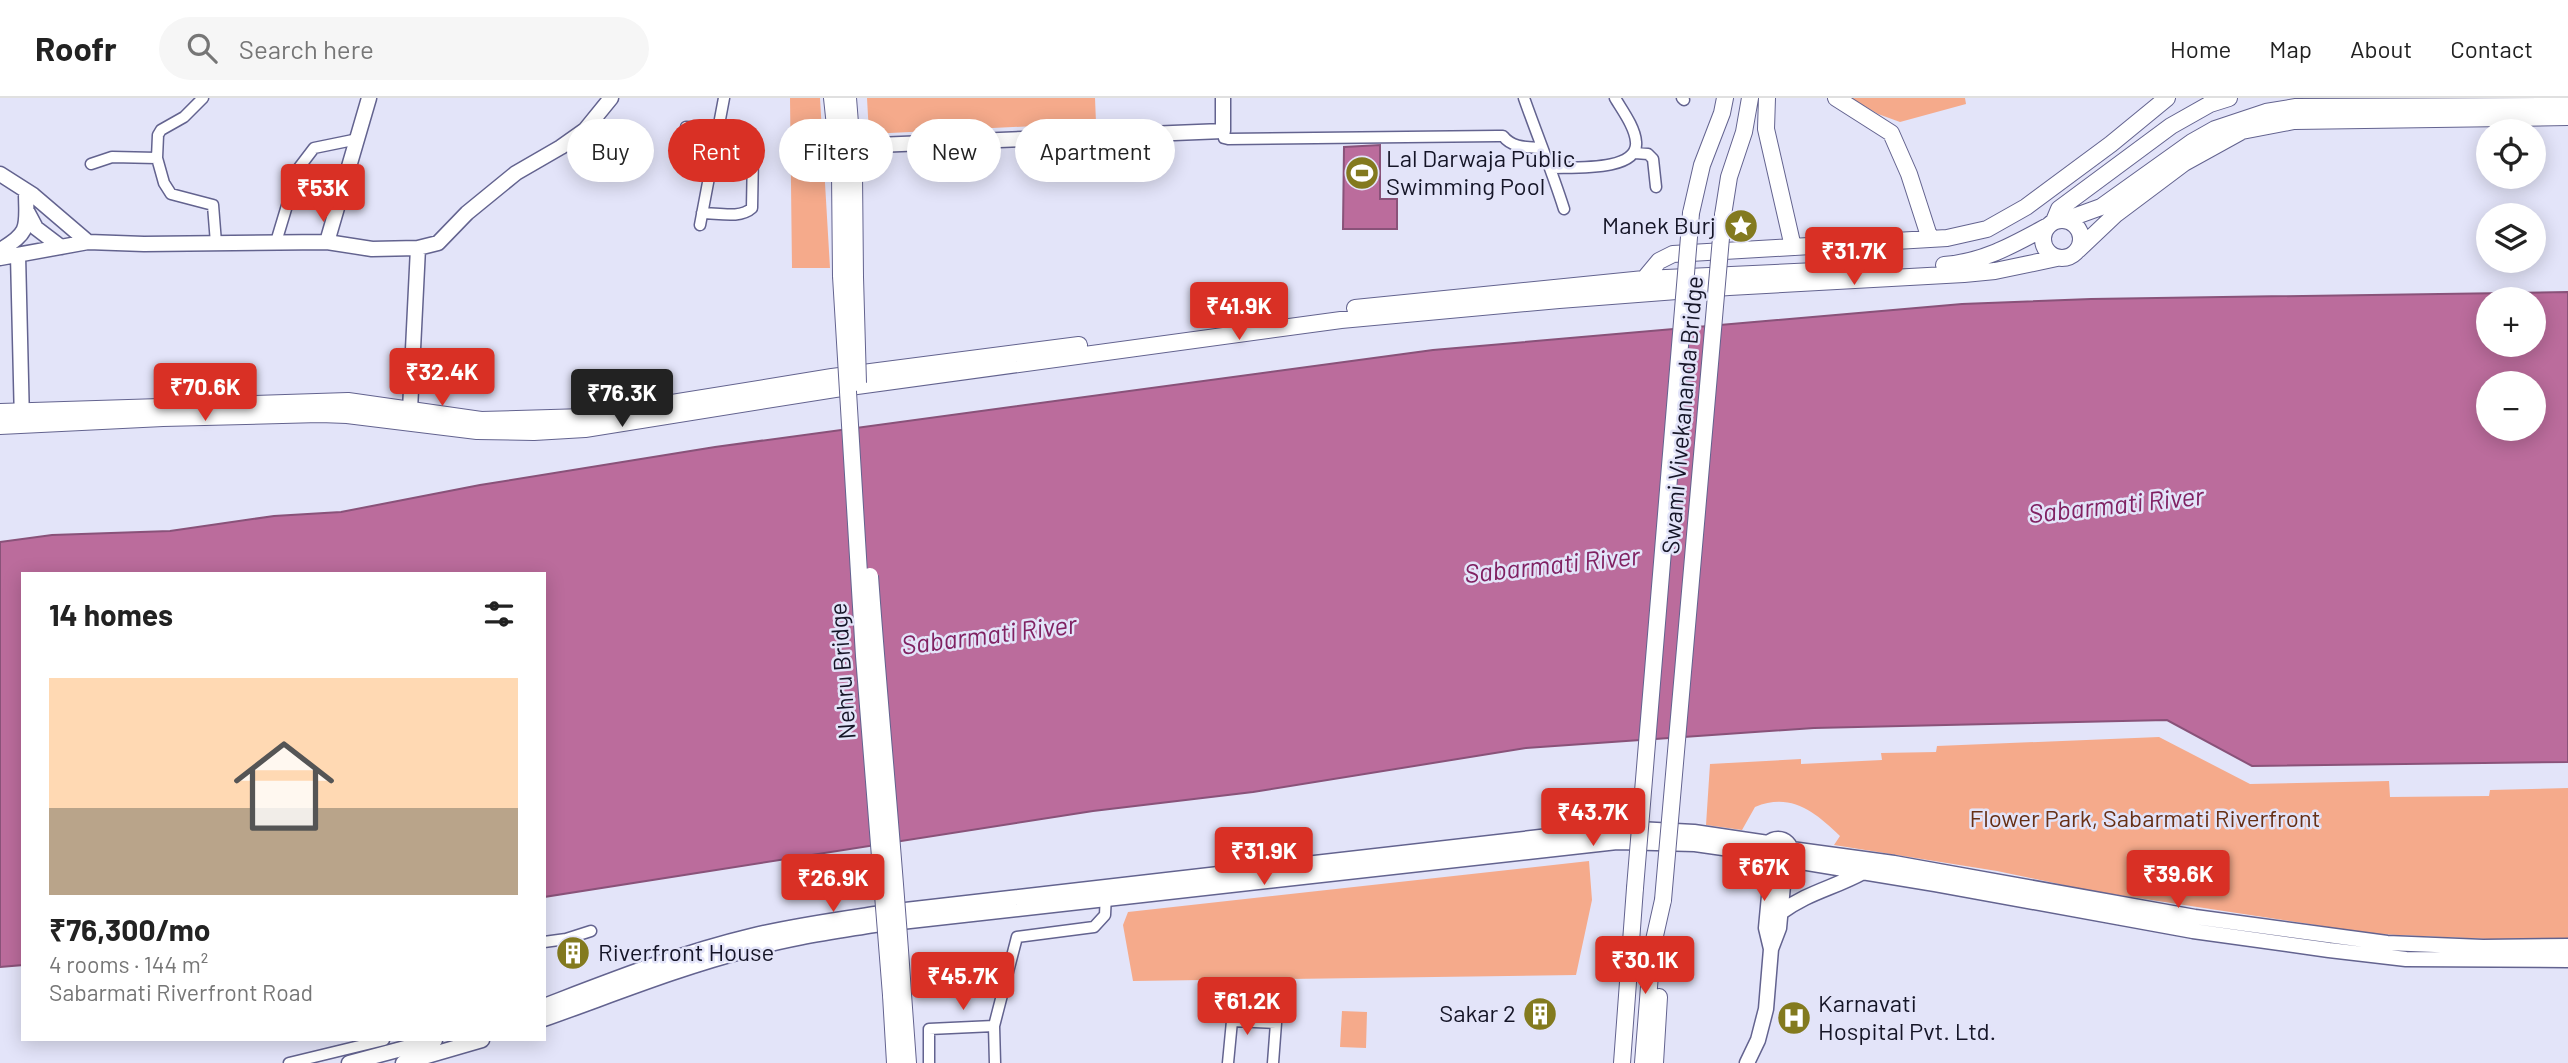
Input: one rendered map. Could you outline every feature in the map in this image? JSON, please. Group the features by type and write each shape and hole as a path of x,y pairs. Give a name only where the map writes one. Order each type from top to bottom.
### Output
{"main road":[{"path":"848,98 850,119"},
{"name":"Swami Vivekananda Bridge","path":"1634,921 1634,888 1691,213 1702,165 1725,98"},
{"name":"Swami Vivekananda Bridge","path":"1661,913 1723,215 1729,177 1744,132 1750,98"},
{"path":"1767,98 1766,129 1793,247"},
{"path":"1836,98 1891,134 1909,174 1930,239"},
{"path":"1644,279 1659,261 1673,254 1947,238 1987,229 2026,207 2111,144 2167,98"},
{"path":"2057,258 2048,254 2043,246 2042,236 2055,223 2059,209 2171,126 2210,104 2229,98"},
{"path":"831,100 848,276"},
{"path":"0,426 21,417 348,401 481,420 585,417 832,377 1343,310 1644,279 1961,264 1996,254 2055,223 2101,206 2192,142 2215,129 2266,112 2308,107 2568,106"},
{"path":"0,412 21,417 347,415 477,431 585,429 835,389 1341,320 1559,300 1975,273 2068,258 2116,214 2184,163 2242,131 2294,121 2568,117"},
{"path":"848,276 851,182"},
{"path":"2055,223 2074,224 2080,232 2078,250"},
{"name":"Nehru Bridge","path":"848,276 897,994 908,1063"},
{"path":"1643,1063 1652,949 1661,913"},
{"path":"1655,1063 1661,913"},
{"path":"1622,1063 1634,921"},
{"path":"1631,1063 1639,948 1634,921"},
{"name":"Nehru Bridge","path":"895,1063 897,994"}],"street":[{"path":"203,98 184,117 161,130 158,135 158,158 164,183 170,194 213,205 216,243"},
{"path":"327,242 369,98"},
{"path":"0,258 88,242 327,242 372,249 418,248 438,243 467,214 516,173 585,130 611,98"},
{"path":"720,119 724,98"},
{"path":"1223,98 1223,131 1224,138 1228,139 1503,136 1508,144 1542,148"},
{"path":"1524,98 1552,168 1564,208"},
{"path":"1552,168 1614,164 1630,159 1635,153 1636,141 1615,98"},
{"path":"893,144 1223,131"},
{"path":"276,242 298,169 314,148 358,139"},
{"path":"1635,153 1648,155 1653,159 1656,187"},
{"path":"91,164 113,157 158,158"},
{"path":"0,174 26,191 88,242"},
{"path":"700,225 708,182"},
{"path":"702,213 747,213 752,208 752,182"},
{"path":"0,250 23,235 26,191"},
{"path":"26,209 36,228 61,247"},
{"path":"410,410 418,248"},
{"path":"18,255 21,417"},
{"path":"546,1017 561,1006 637,970 795,927 914,908 1106,893 1619,828 1694,832 1778,856 1863,872 1936,877"},
{"path":"1778,856 1936,877 2193,930 2492,960 2568,960"},
{"path":"1747,1063 1758,1040 1766,1009 1771,949 1779,928 1778,856"},
{"path":"1771,949 1766,928 1778,856"},
{"path":"1780,912 1809,894 1863,872"},
{"path":"995,1063 994,1026 1017,937 1094,927 1105,915 1106,893"},
{"path":"546,942 591,931"},
{"path":"2387,950 2568,946"},
{"path":"546,1006 561,1006"},
{"path":"1228,1063 1232,1021 1276,1023 1273,1063"},
{"path":"929,1063 929,1029 994,1026"},
{"path":"289,1063 380,1041"},
{"path":"349,1063 431,1041"},
{"path":"403,1063 479,1041"}],"green space":[{"path":"790,98 820,98 821,119 790,119"},
{"path":"867,98 1095,98 1096,119 1015,119 1015,127 1001,128 1001,119 907,119 907,132 893,133 893,119 868,119"},
{"path":"1851,98 1965,98 1966,104 1900,122 1878,114"},
{"path":"791,182 825,182 830,268 792,268"},
{"name":"Flower Park, Sabarmati Riverfront","path":"2159,737 2250,784 2389,781 2390,797 2489,796 2490,790 2568,788 2568,938 2490,939 2375,934 2092,891 1997,871 1834,845 1840,836 1812,812 1791,803 1768,803 1755,807 1742,830 1706,825 1710,764 1801,759 1801,764 1882,760 1881,753 1936,752 1937,746"},
{"path":"1589,861 1592,900 1576,975 1133,981 1123,925 1128,912"},
{"path":"1342,1011 1367,1012 1366,1048 1340,1047"}],"water":[{"name":"Lal Darwaja Public Swimming Pool","path":"1380,145 1380,199 1397,199 1397,229 1343,229 1344,147"},
{"name":"Sabarmati River","path":"2546,292 2568,292 2568,762 2252,766 2167,720 1814,728 1526,748 1253,792 1093,811 546,897 546,572 21,572 21,965 0,967 0,542 52,535 170,531 274,516 341,512 480,485 715,447 1433,350 1962,304 2091,299 2476,293 2476,357 2546,357"}],"place":[{"name":"Lal Darwaja Public Swimming Pool","path":"1362,173"},
{"name":"Manek Burj","path":"1741,226"},
{"name":"Riverfront House","path":"573,953"},
{"name":"Sakar 2","path":"1540,1014"},
{"name":"Karnavati Hospital Pvt. Ltd.","path":"1794,1018"}]}
